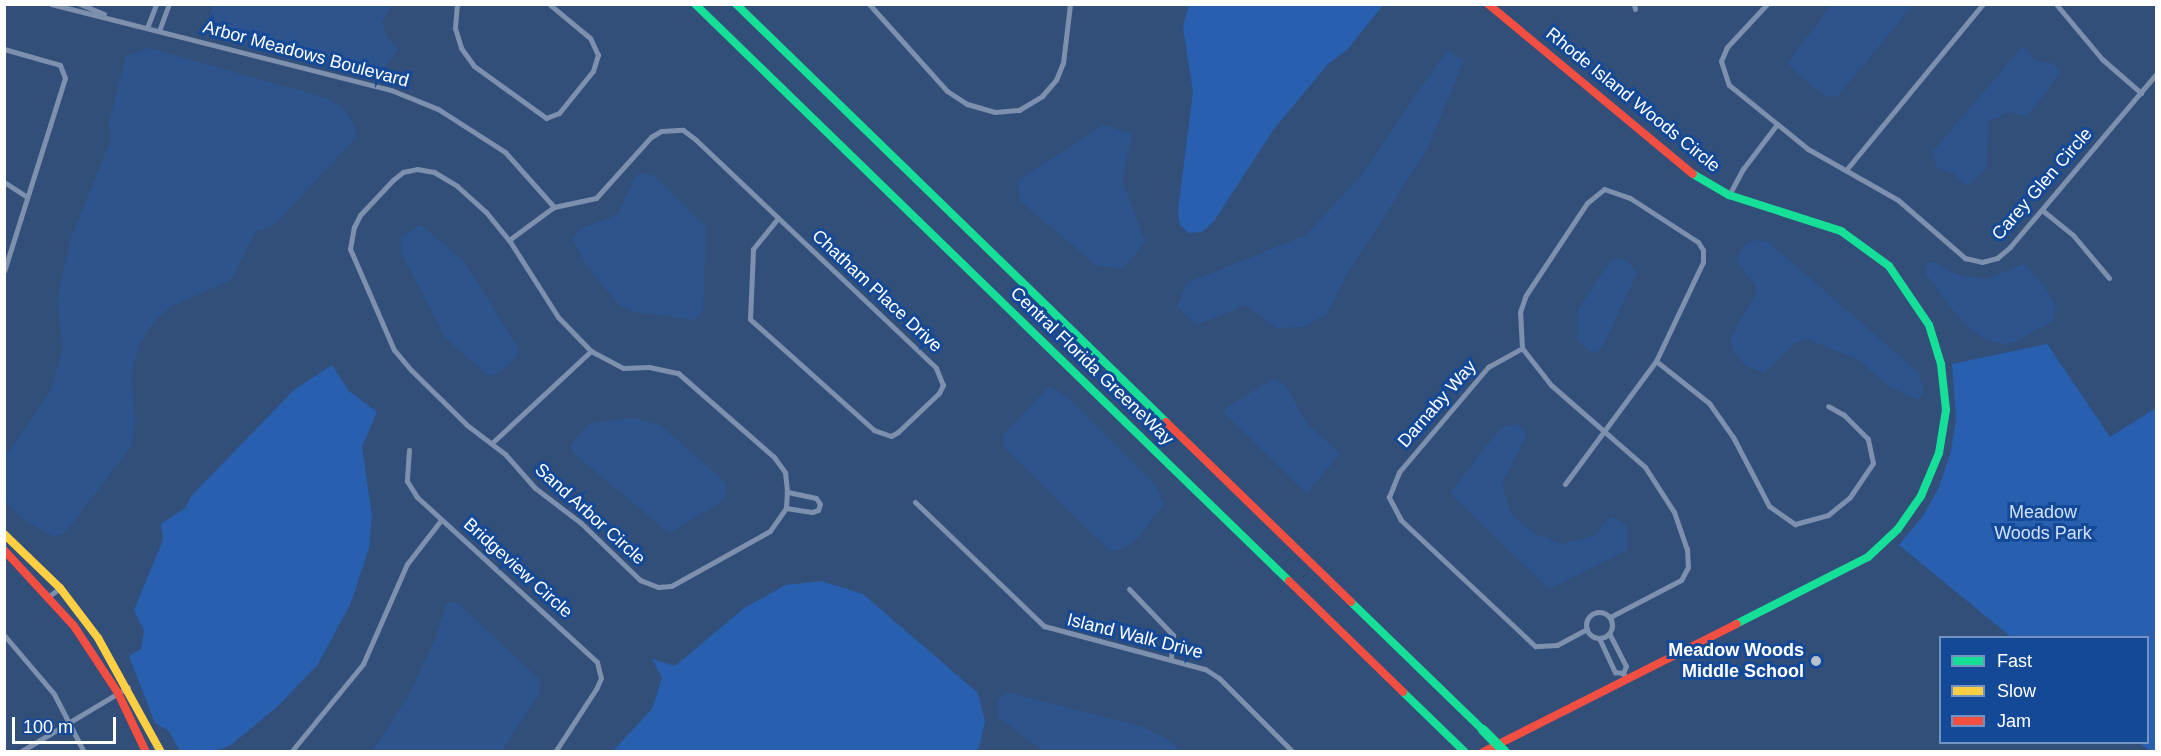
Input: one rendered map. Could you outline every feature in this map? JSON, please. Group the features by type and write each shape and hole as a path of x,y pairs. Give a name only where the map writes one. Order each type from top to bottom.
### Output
{"main road":[{"name":"Central Florida GreeneWay","path":"695,4 1461,748"},
{"name":"Central Florida GreeneWay","path":"736,4 1505,752"},
{"name":"Rhode Island Woods Circle","path":"1483,752 1624,676 1868,557 1898,529 1921,496 1939,453 1946,410 1941,364 1929,325 1905,285 1872,250 1841,231 1729,195 1695,176 1488,4"},
{"path":"4,534 60,588 129,687 161,752"},
{"path":"4,550 49,596 80,634 118,693 146,752"}],"street":[{"name":"Arbor Meadows Boulevard","path":"51,4 391,90 438,109 505,152 554,207"},
{"name":"Arbor Meadows Boulevard","path":"81,4 120,21"},
{"path":"147,28 156,4"},
{"path":"159,31 169,4"},
{"path":"457,4 455,28 461,48 474,66 546,118 559,112 593,71 598,55 590,38 549,4"},
{"path":"869,4 947,91 967,104 994,112 1019,110 1042,96 1056,80 1063,63 1070,4"},
{"name":"Carey Glen Circle","path":"1767,4 1727,47 1721,61 1722,72 1729,85 1775,127 1898,200 1965,258 1982,262 1997,258 2042,210 2157,74"},
{"path":"1846,171 1983,4"},
{"path":"2056,4 2102,59 2141,93"},
{"path":"4,49 60,65 65,78 4,271"},
{"path":"1729,195 1743,169 1775,127"},
{"name":"Chatham Place Drive","path":"554,207 596,198 651,137 674,129 694,139 778,218 941,376 939,393 891,436 874,430 750,319 753,249 778,218"},
{"name":"Sand Arbor Circle","path":"417,169 434,172 457,186 509,240 553,310 591,351 623,368 649,367 678,374 774,457 785,472 787,492 786,508 771,531 688,579 658,587 640,580 581,523 535,488 493,442 467,425 394,350 351,242 360,215 403,172 417,169"},
{"path":"4,182 27,196"},
{"path":"1522,348 1520,312 1526,295 1587,202 1604,189 1611,189 1698,242 1703,250 1703,262 1656,361 1565,484"},
{"path":"509,240 554,207"},
{"path":"2042,210 2079,240 2109,278"},
{"path":"4,247 11,250"},
{"name":"Darnaby Way","path":"1522,348 1551,385 1606,430 1657,482 1674,512 1687,549 1688,567 1681,580 1667,590 1610,617 1604,612 1591,614 1587,629 1545,648 1526,640 1401,520 1389,497 1399,472 1488,367 1522,348"},
{"path":"493,442 591,351"},
{"path":"1656,361 1709,403 1733,437 1770,506 1795,524 1828,515 1850,497 1873,464 1868,439 1844,415 1828,406"},
{"path":"408,450 406,481 441,520"},
{"path":"786,508 812,512 818,510 820,504 816,498 787,492"},
{"name":"Island Walk Drive","path":"915,502 1044,626 1172,658 1219,678 1293,752"},
{"name":"Bridgeview Circle","path":"291,752 363,664 407,564 441,520 597,662 600,678 596,689 555,752"},
{"path":"49,596 60,588"},
{"path":"1129,588 1173,635 1172,658"},
{"path":"1587,629 1599,638 1615,672 1624,676 1626,666 1610,633 1610,617"},
{"path":"1599,638 1610,633"},
{"path":"4,635 30,661 68,721 84,752"},
{"path":"20,752 68,721 129,687"}],"green space":[{"path":"1189,5 1383,5 1347,50 1328,64 1274,129 1214,221 1202,232 1189,233 1180,225 1178,210 1193,92 1183,27"},
{"name":"Meadow Woods Park","path":"2047,344 2110,437 2156,408 2156,751 2150,751 2140,744 2149,744 2149,636 2010,636 1899,545 1923,516 1939,487 1951,451 1956,419 1952,364"},
{"path":"332,365 349,391 377,412 362,447 372,516 369,548 351,603 318,664 279,705 231,745 216,751 180,751 169,731 155,723 129,656 141,649 144,631 134,610 163,540 161,524 185,508 193,494 294,390"},
{"path":"821,581 863,594 978,693 985,722 978,751 613,751 652,709 662,678 652,659 675,666 744,608 786,585"}],"shaded area":[{"path":"213,5 391,5 382,23 387,37 398,49 383,70 218,27 210,17"},
{"path":"1831,5 1913,5 1837,97 1824,95 1793,70 1788,62"},
{"path":"2022,47 2037,61 2052,63 2061,72 2027,117 2010,112 1988,121 1986,169 1969,185 1963,183 1954,174 1936,167 1933,151"},
{"path":"149,48 326,98 342,107 354,123 356,138 274,225 256,231 231,280 170,307 153,323 139,344 131,374 135,424 131,447 72,524 61,535 53,536 26,522 5,502 5,457 51,390 63,348 57,300 71,238 111,139 109,123 126,56"},
{"path":"1447,50 1464,60 1427,150 1347,274 1328,313 1304,327 1276,328 1246,305 1197,325 1177,307 1187,283 1306,235 1362,174"},
{"path":"1104,125 1132,134 1122,180 1145,242 1124,268 1097,266 1020,201 1017,181"},
{"path":"644,173 655,176 706,227 703,311 695,320 636,312 619,305 586,265 573,239 579,230 618,214 635,176"},
{"path":"421,225 464,261 519,349 516,358 498,374 489,376 445,338 401,252 401,237"},
{"path":"1755,240 1767,241 1918,372 1924,390 1919,400 1890,387 1857,359 1808,339 1795,343 1764,373 1746,366 1734,352 1730,338 1757,292 1755,284 1735,261 1745,245"},
{"path":"1618,258 1629,262 1637,273 1603,346 1598,352 1590,351 1577,340 1578,309 1610,261"},
{"path":"1927,263 1936,263 1957,275 1986,279 2024,264 2044,285 2056,306 2053,321 2015,342 2004,344 1985,339 1967,327 1947,303 1926,274"},
{"path":"1272,379 1285,384 1307,424 1340,453 1307,494 1222,411"},
{"path":"1050,386 1070,399 1156,485 1164,504 1140,536 1123,549 1110,551 1005,448 1002,436"},
{"path":"633,418 659,425 671,434 726,483 726,499 669,533 574,454 570,445 591,423"},
{"path":"1519,424 1527,435 1502,484 1511,514 1535,534 1562,544 1595,535 1611,516 1627,525 1627,550 1549,589 1450,493 1500,428"},
{"path":"457,602 541,681 538,696 502,751 372,751 408,696 433,644 447,603"},
{"path":"1007,692 1142,727 1166,738 1181,751 1045,751 998,718 998,700"}],"traffic: fast":[{"path":"695,4 1289,581"},
{"path":"736,4 1166,422"},
{"path":"1693,174 1729,195 1841,231 1889,266 1929,325 1941,364 1946,410 1939,453 1921,496 1898,529 1868,557 1736,624"},
{"path":"1351,602 1483,730"},
{"path":"1403,692 1465,752"},
{"path":"1483,730 1505,752"}],"traffic: slow":[{"path":"4,534 60,588 98,638 161,752"}],"traffic: jam":[{"path":"1488,4 1693,174"},
{"path":"1166,422 1351,602"},
{"path":"4,550 74,626 118,693 146,752"},
{"path":"1289,581 1403,692"},
{"path":"1483,752 1736,624"}],"place":[{"name":"Meadow Woods Middle School","path":"1816,661"}]}
